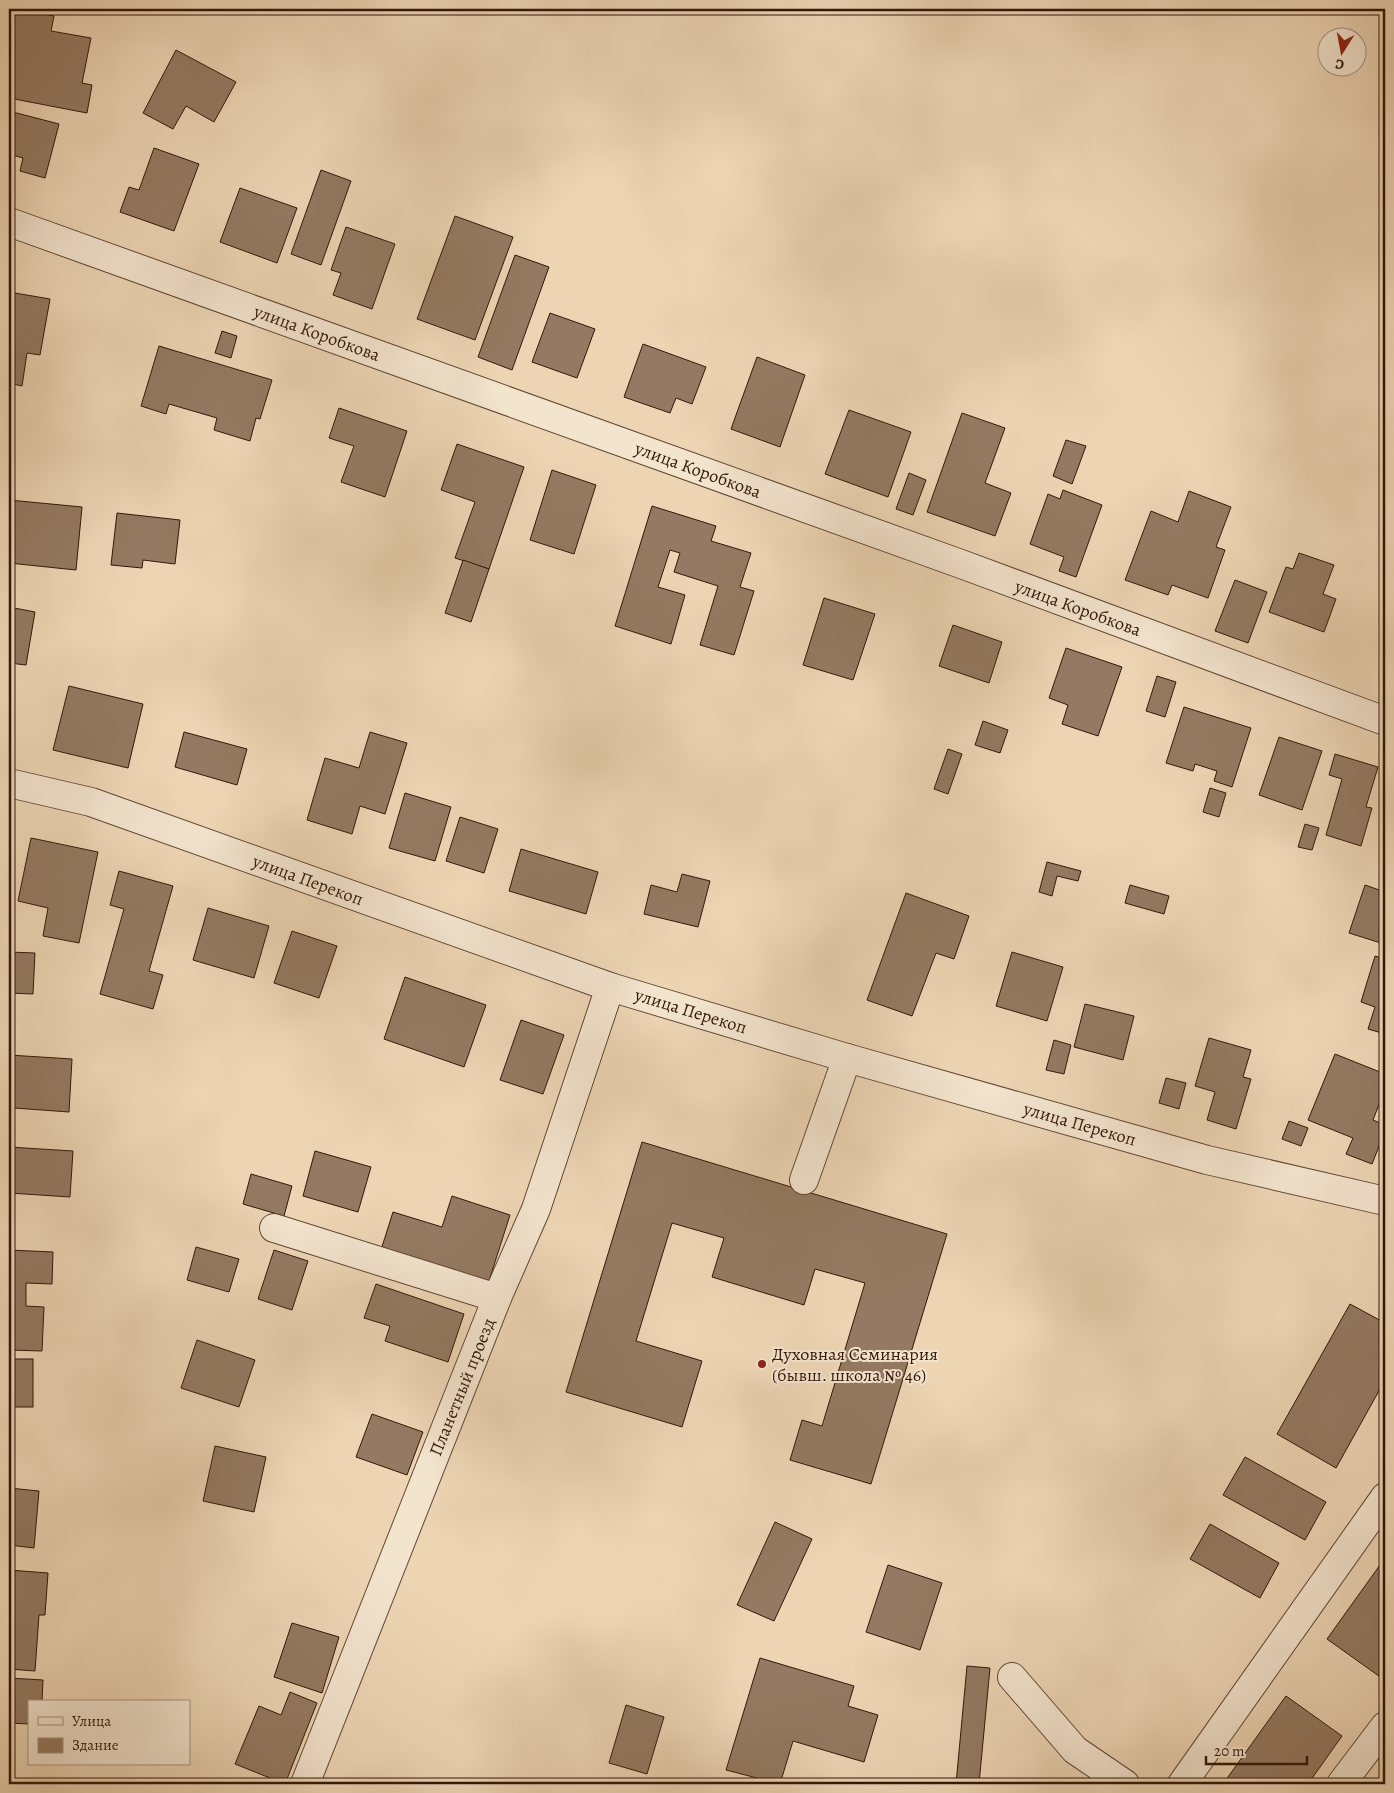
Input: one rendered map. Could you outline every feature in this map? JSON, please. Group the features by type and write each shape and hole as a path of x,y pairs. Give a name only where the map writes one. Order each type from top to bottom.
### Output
{"street":[{"name":"улица Коробкова","path":"9,222 961,564 1385,721"},
{"name":"улица Перекоп","path":"9,783 92,802 610,987 847,1058 1207,1160 1385,1201"},
{"name":"Планетный проезд","path":"305,1784 497,1298 536,1209 610,987"},
{"path":"804,1180 847,1058"},
{"path":"274,1228 497,1298"},
{"path":"1182,1784 1385,1496"},
{"path":"1012,1677 1075,1750 1125,1784"},
{"path":"1341,1784 1385,1726"}],"building":[{"path":"14,9 54,16 51,31 91,38 82,83 92,85 87,113 9,98 9,79 15,46 9,45 9,37"},
{"path":"176,50 236,82 214,122 186,106 173,129 143,113"},
{"path":"9,111 59,124 45,178 20,171 23,158 9,154"},
{"path":"154,148 199,164 174,231 120,212 129,187 139,190"},
{"path":"321,170 351,181 321,265 291,254"},
{"path":"240,188 297,208 277,263 220,242"},
{"path":"455,216 513,237 475,340 417,319"},
{"path":"346,227 395,244 372,309 333,295 341,273 331,270"},
{"path":"515,255 549,267 512,370 478,357"},
{"path":"9,292 50,299 40,355 27,353 22,386 9,383"},
{"path":"550,313 595,329 577,378 532,362"},
{"path":"222,331 237,336 231,358 215,353"},
{"path":"643,344 706,367 692,404 676,398 670,413 624,397"},
{"path":"159,346 272,380 260,419 256,418 250,441 214,430 217,418 169,404 166,414 141,406"},
{"path":"757,357 805,375 780,447 731,429"},
{"path":"339,408 407,431 385,497 341,482 354,446 329,438"},
{"path":"849,410 911,432 888,497 825,474"},
{"path":"962,413 1005,428 985,483 1011,493 995,536 927,512"},
{"path":"1066,440 1086,446 1072,484 1053,476"},
{"path":"457,444 524,467 489,569 455,558 475,502 441,490"},
{"path":"552,470 596,485 574,554 530,540"},
{"path":"909,473 926,480 913,515 896,509"},
{"path":"1063,490 1102,505 1076,577 1059,571 1064,557 1030,544 1048,494 1060,499"},
{"path":"1189,491 1231,507 1216,547 1225,550 1208,598 1172,585 1168,595 1125,580 1151,511 1178,522"},
{"path":"9,500 82,507 76,570 9,563"},
{"path":"652,506 716,526 711,541 751,553 740,587 754,591 734,655 700,645 718,586 674,572 680,553 670,550 658,587 685,595 671,644 615,626"},
{"path":"117,513 180,520 175,564 143,560 142,568 111,565"},
{"path":"1299,553 1334,565 1323,594 1336,599 1324,632 1269,612 1286,567 1293,569"},
{"path":"463,560 489,569 471,622 445,613"},
{"path":"1235,580 1267,592 1248,643 1215,631"},
{"path":"824,598 875,614 853,680 803,665"},
{"path":"9,607 35,612 26,665 9,663"},
{"path":"953,625 1002,642 989,683 939,666"},
{"path":"1066,648 1122,667 1098,736 1062,724 1068,705 1049,698"},
{"path":"1385,667 1385,686 1379,684"},
{"path":"1157,676 1176,682 1165,717 1146,711"},
{"path":"69,686 143,704 128,768 53,750"},
{"path":"1184,707 1251,728 1232,787 1214,781 1217,771 1195,764 1193,771 1166,763"},
{"path":"983,721 1008,730 1000,753 975,745"},
{"path":"184,732 247,749 237,785 175,767"},
{"path":"370,732 407,743 385,814 360,806 352,834 307,820 325,758 359,768"},
{"path":"1279,737 1322,751 1302,810 1259,795"},
{"path":"948,749 962,754 948,794 934,789"},
{"path":"1335,754 1378,767 1366,807 1372,808 1361,846 1326,835 1342,779 1329,775"},
{"path":"1210,788 1226,793 1219,817 1203,812"},
{"path":"405,793 451,807 435,861 389,848"},
{"path":"460,817 498,829 484,873 446,861"},
{"path":"1305,824 1319,828 1312,850 1298,847"},
{"path":"31,838 98,852 79,943 43,936 48,908 18,901"},
{"path":"521,849 598,872 586,914 509,891"},
{"path":"1047,862 1081,871 1078,881 1057,876 1052,896 1039,892"},
{"path":"119,871 173,886 149,971 163,975 153,1009 100,994 124,909 110,905"},
{"path":"682,874 710,881 698,927 644,914 651,885 677,892"},
{"path":"1130,885 1169,896 1164,914 1125,903"},
{"path":"1365,885 1385,892 1384,944 1349,933"},
{"path":"906,893 969,916 954,959 936,953 912,1016 867,1000"},
{"path":"208,908 269,926 254,978 193,960"},
{"path":"292,931 337,946 319,998 274,983"},
{"path":"9,952 35,953 33,994 9,993"},
{"path":"1012,952 1063,967 1047,1021 996,1006"},
{"path":"1375,956 1385,959 1385,1034 1368,1029 1375,1007 1361,1002"},
{"path":"405,977 486,1005 464,1067 384,1039"},
{"path":"1085,1004 1134,1016 1123,1060 1074,1047"},
{"path":"521,1020 564,1035 543,1094 500,1080"},
{"path":"1209,1038 1251,1050 1243,1077 1251,1079 1236,1129 1207,1120 1215,1092 1195,1086"},
{"path":"1054,1040 1071,1045 1064,1074 1046,1070"},
{"path":"1335,1054 1385,1074 1385,1089 1373,1120 1385,1125 1385,1131 1372,1164 1346,1154 1353,1138 1308,1120"},
{"path":"9,1055 72,1059 69,1112 14,1108 13,1122 9,1122"},
{"path":"1166,1078 1186,1083 1179,1109 1159,1103"},
{"path":"1289,1121 1308,1128 1301,1146 1282,1139"},
{"path":"642,1142 947,1234 871,1484 790,1460 802,1420 822,1426 865,1283 815,1269 804,1305 712,1277 724,1238 672,1223 636,1341 702,1361 682,1427 566,1392"},
{"path":"9,1147 73,1151 70,1197 9,1193"},
{"path":"315,1151 371,1167 358,1212 303,1196"},
{"path":"251,1174 292,1186 284,1216 243,1204"},
{"path":"452,1196 510,1215 487,1287 380,1253 393,1212 442,1227"},
{"path":"196,1247 239,1259 229,1292 187,1280"},
{"path":"9,1250 53,1252 52,1284 26,1283 26,1306 44,1307 42,1351 9,1350"},
{"path":"274,1250 308,1261 292,1310 258,1299"},
{"path":"376,1284 464,1314 448,1362 385,1341 390,1326 364,1318"},
{"path":"1350,1304 1385,1323 1385,1380 1336,1468 1277,1434"},
{"path":"197,1340 255,1360 239,1407 181,1388"},
{"path":"9,1359 33,1359 33,1407 9,1407"},
{"path":"372,1414 423,1432 407,1475 356,1457"},
{"path":"215,1446 266,1457 254,1512 203,1501"},
{"path":"1245,1457 1326,1502 1305,1540 1223,1495"},
{"path":"9,1488 39,1491 34,1548 9,1545"},
{"path":"775,1522 812,1539 774,1621 737,1605"},
{"path":"1210,1524 1279,1563 1260,1598 1190,1559"},
{"path":"1385,1558 1385,1676 1383,1679 1327,1639"},
{"path":"888,1565 942,1583 920,1650 866,1632"},
{"path":"9,1570 48,1573 45,1615 39,1615 35,1671 9,1669"},
{"path":"292,1623 339,1637 322,1693 274,1677"},
{"path":"760,1658 854,1686 848,1706 878,1715 864,1762 793,1741 780,1784 726,1770"},
{"path":"967,1666 990,1668 979,1784 956,1784"},
{"path":"9,1678 43,1680 42,1700 28,1700 28,1724 9,1723"},
{"path":"290,1692 317,1703 285,1784 235,1764 259,1706 281,1715"},
{"path":"1286,1696 1342,1736 1308,1784 1223,1784"},
{"path":"626,1705 664,1717 647,1774 609,1763"}],"place":[{"name":"Духовная Семинария (бывш. школа № 46)","path":"762,1364"}]}
